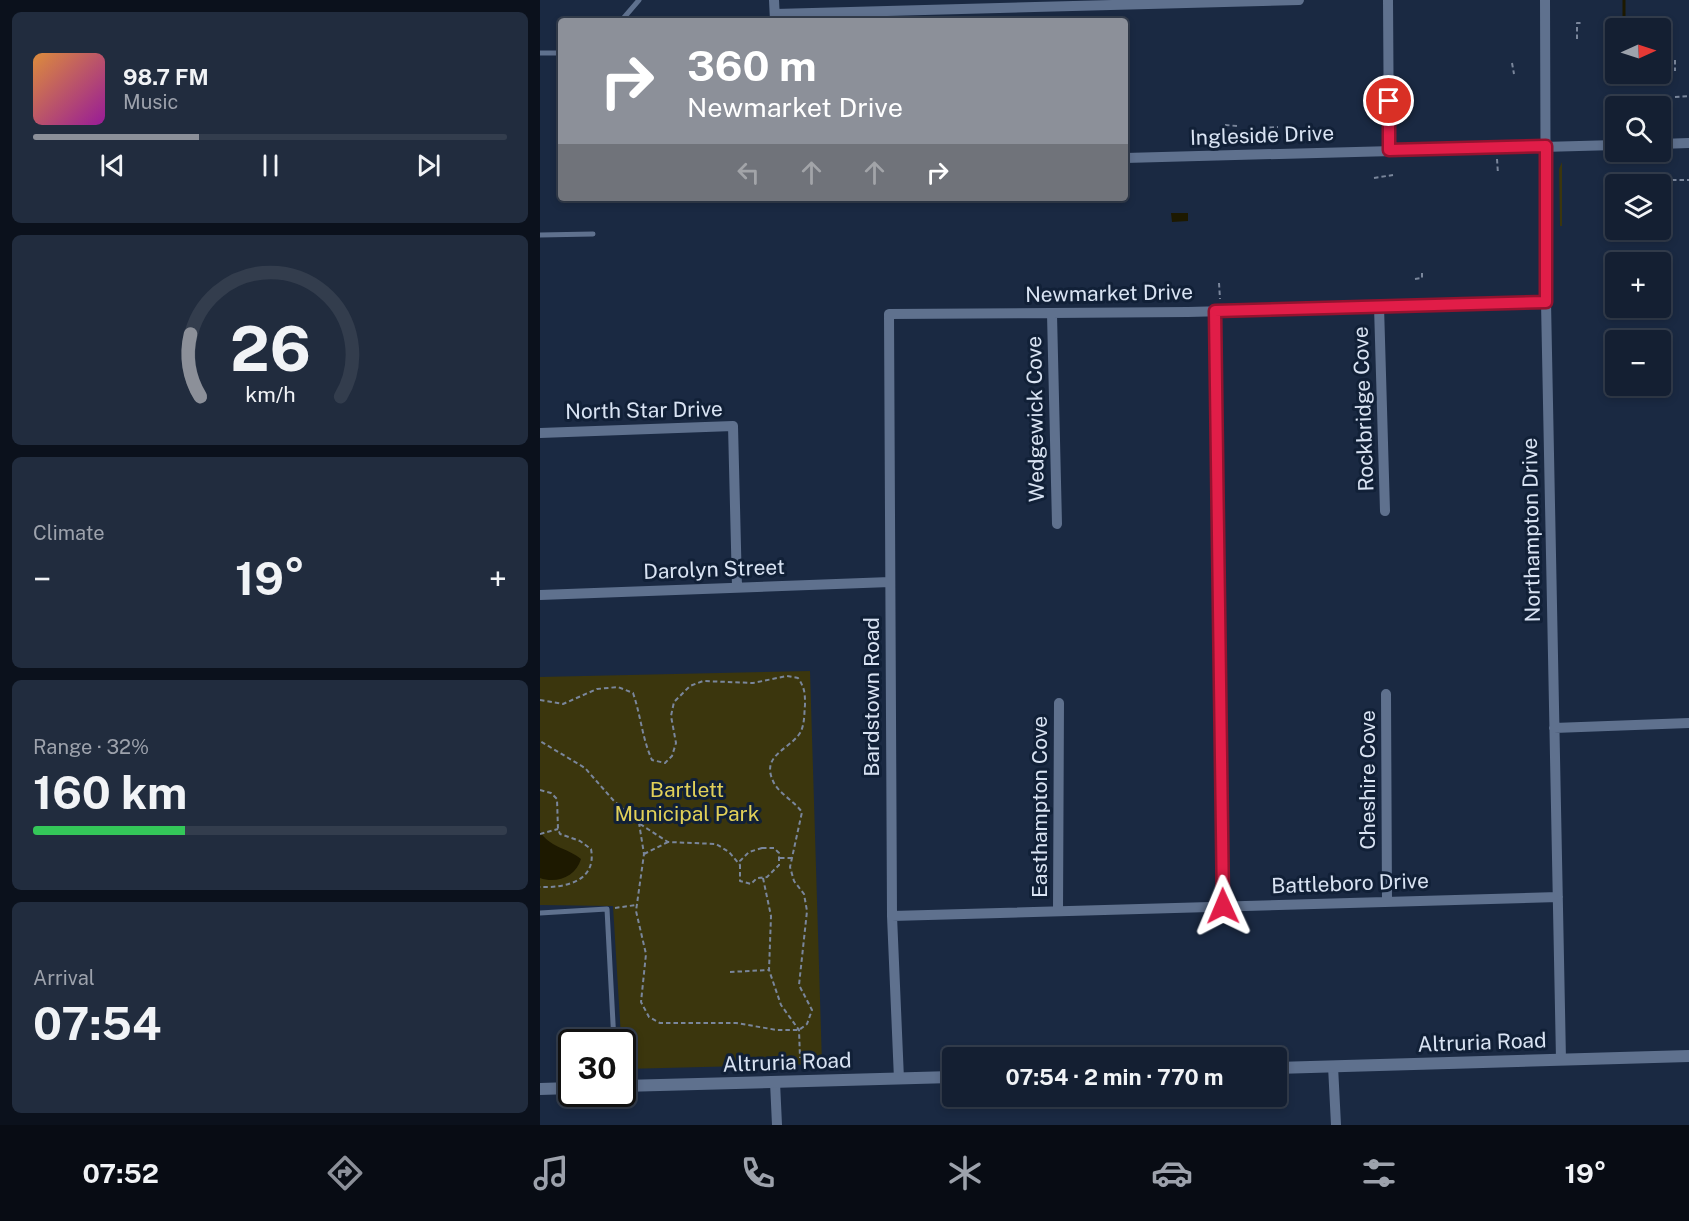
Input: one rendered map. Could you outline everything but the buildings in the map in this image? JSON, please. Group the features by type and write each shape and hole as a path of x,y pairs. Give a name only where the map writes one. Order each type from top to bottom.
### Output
{"street":[{"path":"774,0 775,18 1299,0"},
{"path":"1388,0 1389,150"},
{"name":"Northampton Drive","path":"1545,0 1546,302 1561,1060"},
{"path":"1671,144 1689,143"},
{"name":"Ingleside Drive","path":"1128,158 1605,145"},
{"name":"Newmarket Drive","path":"889,314 1052,314 1546,302"},
{"name":"Rockbridge Cove","path":"1379,306 1385,511"},
{"path":"1215,311 1223,906"},
{"name":"Bardstown Road","path":"889,314 892,916 899,1078"},
{"name":"Wedgewick Cove","path":"1052,314 1057,524"},
{"name":"North Star Drive","path":"540,433 733,426 737,587"},
{"name":"Darolyn Street","path":"540,595 890,582"},
{"name":"Cheshire Cove","path":"1386,694 1387,902"},
{"name":"Easthampton Cove","path":"1058,911 1059,702"},
{"path":"1554,728 1689,723"},
{"name":"Battleboro Drive","path":"892,916 1558,897"},
{"name":"Altruria Road","path":"1287,1068 1689,1056"},
{"path":"1333,1066 1336,1125"},
{"name":"Altruria Road","path":"636,1086 942,1077"},
{"path":"775,1082 777,1125"},
{"path":"540,1089 558,1088"}],"lane":[{"path":"624,18 639,0"},
{"path":"540,53 558,53"},
{"path":"540,235 593,234"},
{"path":"540,913 607,909 613,1029"}],"path":[{"path":"1577,39 1577,23 1581,23"},
{"path":"1675,60 1675,71"},
{"path":"1512,63 1514,74"},
{"path":"1675,97 1689,96"},
{"path":"1225,124 1237,126"},
{"path":"1262,128 1278,127"},
{"path":"1497,159 1498,174"},
{"path":"1374,178 1393,175"},
{"path":"1672,180 1689,180"},
{"path":"1415,279 1422,278 1422,273"},
{"path":"1219,283 1220,299"},
{"path":"540,700 563,704 597,689 618,687 633,693 645,745 652,760 665,763 672,756 676,743 671,716 674,702 690,686 703,681 753,683 787,676 798,678 805,687 802,726 790,743 775,754 769,768 773,783 802,812 790,867 794,881 804,894 807,911 799,985 812,1010 807,1024 799,1030 736,1023 660,1023 649,1017 641,1002 646,954 637,922 636,905 644,854 639,824"},
{"path":"540,741 585,768 614,801 639,824 668,842"},
{"path":"540,790 551,793 557,799 560,834 580,841 591,849 593,861 589,873 579,881 553,888 540,887"},
{"path":"542,833 558,829"},
{"path":"644,854 668,842 716,844 729,852 740,865"},
{"path":"762,848 774,848 779,858 779,865 763,878 757,878 751,884 740,882 740,861 749,852 762,848"},
{"path":"779,858 792,858"},
{"path":"763,878 771,916 769,970 781,1005 799,1030 800,1058"},
{"path":"607,909 636,905"},
{"path":"730,972 769,970"}],"green space":[{"path":"1562,162 1562,226 1560,226 1559,169"},
{"name":"Bartlett Municipal Park","path":"810,671 822,1064 636,1069 636,1029 621,1029 613,906 540,905 540,677"}],"shaded area":[{"path":"1171,213 1188,213 1188,221 1172,222"},
{"path":"540,831 548,841 581,859 570,875 552,880 540,878"}],"waterway":[{"path":"1624,0 1624,18"}],"route":[{"path":"1223,906 1215,311 1546,302 1546,146 1389,150 1389,101"}]}
